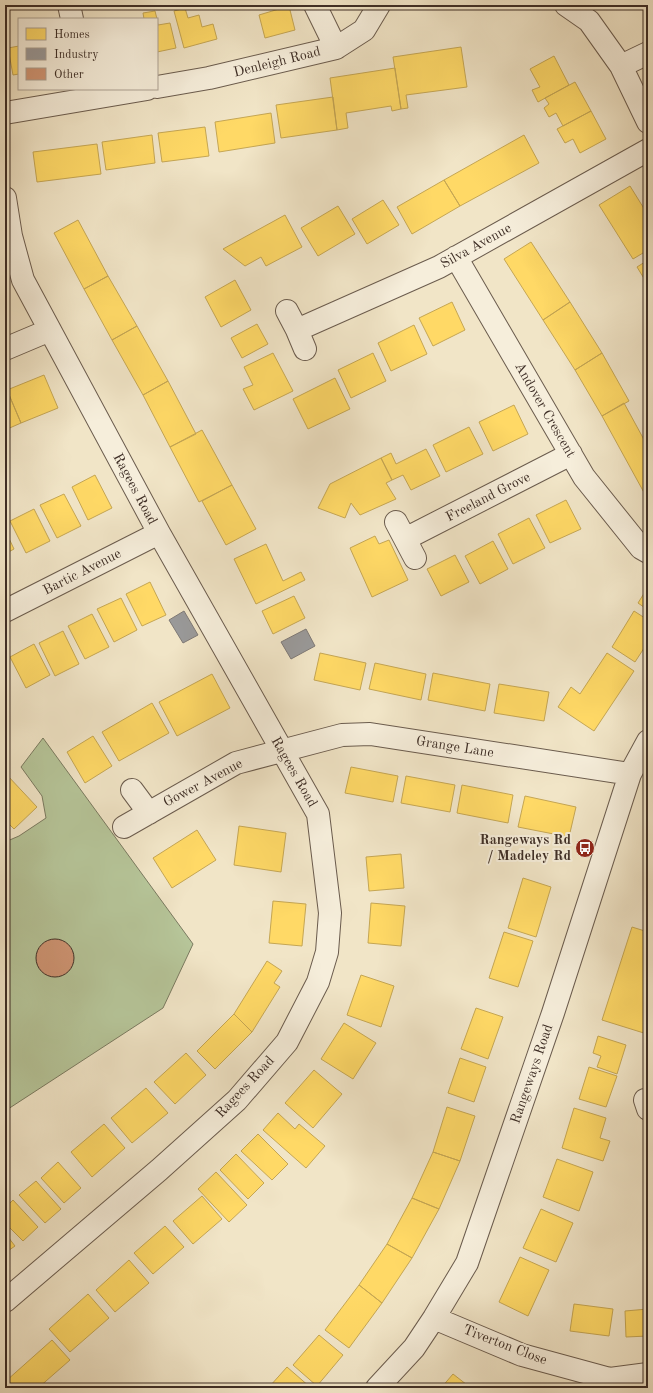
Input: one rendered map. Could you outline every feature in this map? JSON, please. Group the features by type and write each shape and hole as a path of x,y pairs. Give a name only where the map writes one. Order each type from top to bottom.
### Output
{"street":[{"path":"69,5 72,18"},
{"path":"315,5 336,48"},
{"name":"Denleigh Road","path":"158,87 209,78 336,48 364,30 379,5"},
{"path":"566,5 589,21 622,66 648,122"},
{"path":"622,66 648,53"},
{"path":"5,113 89,94 135,90"},
{"name":"Silva Avenue","path":"287,311 301,340 439,267 648,150"},
{"name":"Ragees Road","path":"5,198 11,236 23,280 159,533 318,814 330,913 327,952 318,982 287,1042 237,1100 159,1170 5,1300"},
{"name":"Andover Crescent","path":"456,257 584,477 641,548 648,552"},
{"path":"5,349 50,330"},
{"name":"Freeland Grove","path":"406,540 571,454"},
{"name":"Bartic Avenue","path":"5,611 159,533"},
{"name":"Grange Lane","path":"282,751 342,735 370,734 630,774"},
{"name":"Rangeways Road","path":"377,1388 414,1348 467,1263 553,1013 630,774 648,741"},
{"name":"Gower Avenue","path":"124,827 236,763 282,751"},
{"name":"Gower Avenue","path":"132,790 149,813"},
{"name":"Tiverton Close","path":"434,1318 522,1355 610,1383 648,1374"}],"green space":[{"path":"43,738 193,944 163,1008 5,1111 5,842 19,836 46,818 42,796 21,767"}],"building: Homes":[{"path":"289,6 295,30 265,38 259,15"},
{"path":"185,8 188,18 199,15 202,27 213,24 217,39 184,48 174,11"},
{"path":"155,11 157,18 144,18 143,13"},
{"path":"170,23 176,48 158,52 158,25"},
{"path":"18,46 18,74 13,75 8,48"},
{"path":"461,47 467,87 406,95 408,108 401,109 393,57"},
{"path":"554,56 569,85 538,102 532,90 540,87 530,69"},
{"path":"5,58 8,76 5,76"},
{"path":"395,68 401,109 392,111 391,106 346,113 348,128 337,130 330,78"},
{"path":"575,82 591,111 563,126 556,113 549,117 544,108 549,104 545,98"},
{"path":"333,97 337,130 281,138 276,105"},
{"path":"591,111 606,139 580,153 573,139 565,143 557,129"},
{"path":"271,113 275,143 219,152 215,122"},
{"path":"205,127 209,156 162,162 158,133"},
{"path":"152,135 155,163 106,170 102,142"},
{"path":"524,135 539,163 460,206 444,180"},
{"path":"97,144 101,174 37,182 33,152"},
{"path":"444,180 460,206 412,234 397,207"},
{"path":"630,186 648,215 648,250 633,259 599,205"},
{"path":"383,200 399,225 367,244 352,219"},
{"path":"338,206 355,234 318,256 301,228"},
{"path":"285,215 302,247 266,266 261,257 245,266 223,249"},
{"path":"78,220 108,276 84,289 54,233"},
{"path":"531,242 570,302 543,320 504,259"},
{"path":"648,260 648,285 637,267"},
{"path":"108,276 137,326 112,340 84,289"},
{"path":"235,280 251,310 221,327 205,297"},
{"path":"452,302 465,330 433,346 419,318"},
{"path":"570,302 602,353 575,370 543,320"},
{"path":"257,324 268,344 242,358 231,338"},
{"path":"414,325 427,354 391,371 378,343"},
{"path":"137,326 168,381 143,395 112,340"},
{"path":"273,353 293,391 254,410 243,389 253,385 244,367"},
{"path":"373,353 386,381 351,398 338,370"},
{"path":"602,353 629,401 602,416 575,370"},
{"path":"44,375 58,408 21,423 7,390"},
{"path":"335,378 350,409 308,429 293,399"},
{"path":"168,381 196,434 170,447 143,395"},
{"path":"7,390 21,423 5,430 5,391"},
{"path":"624,403 648,447 647,498 602,416"},
{"path":"514,405 528,434 493,451 479,422"},
{"path":"469,427 483,454 446,472 433,445"},
{"path":"202,430 232,485 199,502 170,447"},
{"path":"426,449 440,476 411,490 403,475 392,480 381,458 391,453 396,464"},
{"path":"381,458 392,480 386,483 396,499 360,515 351,503 345,518 318,508 330,484"},
{"path":"95,475 112,508 88,520 72,487"},
{"path":"232,485 256,529 226,545 202,501"},
{"path":"64,494 81,526 57,538 40,505"},
{"path":"566,500 581,529 550,543 536,515"},
{"path":"34,509 50,541 26,553 10,521"},
{"path":"529,518 545,548 513,564 498,534"},
{"path":"5,530 14,549 5,554"},
{"path":"375,536 379,544 389,540 408,580 372,597 350,548"},
{"path":"493,541 508,569 480,584 465,556"},
{"path":"266,544 283,581 301,572 305,580 256,604 234,559"},
{"path":"455,555 469,582 441,596 427,569"},
{"path":"150,582 166,615 142,626 126,594"},
{"path":"648,587 648,610 638,603"},
{"path":"294,596 305,618 273,634 262,611"},
{"path":"121,598 137,630 114,642 97,609"},
{"path":"634,611 648,620 648,642 635,662 612,647"},
{"path":"92,614 109,647 85,659 68,626"},
{"path":"63,631 79,664 55,676 39,643"},
{"path":"34,644 50,675 26,688 10,657"},
{"path":"320,653 366,663 360,690 314,680"},
{"path":"607,653 634,671 594,731 558,707 571,687 580,694"},
{"path":"375,663 426,674 421,700 369,689"},
{"path":"433,673 490,684 485,711 428,700"},
{"path":"212,674 230,708 177,736 159,702"},
{"path":"499,684 549,692 544,721 494,713"},
{"path":"152,703 169,733 119,761 102,732"},
{"path":"93,736 112,766 85,783 67,752"},
{"path":"351,767 398,776 393,802 345,793"},
{"path":"7,775 37,807 14,829 5,820 5,777"},
{"path":"406,776 455,785 450,812 401,803"},
{"path":"462,785 513,795 508,823 457,813"},
{"path":"525,796 576,807 569,837 518,827"},
{"path":"239,826 286,833 281,872 234,865"},
{"path":"197,830 216,860 172,888 153,858"},
{"path":"401,854 404,888 369,891 366,857"},
{"path":"523,878 551,887 536,937 508,928"},
{"path":"273,901 306,904 302,946 269,943"},
{"path":"371,903 405,906 401,946 368,943"},
{"path":"632,927 648,932 647,1034 602,1020"},
{"path":"504,932 533,941 518,987 489,978"},
{"path":"267,961 282,971 274,983 280,987 252,1032 234,1014"},
{"path":"361,975 394,986 381,1027 347,1015"},
{"path":"476,1008 503,1017 488,1059 461,1049"},
{"path":"234,1014 252,1032 215,1069 197,1051"},
{"path":"344,1023 376,1043 353,1079 321,1059"},
{"path":"598,1036 626,1045 617,1074 597,1067 601,1056 593,1053"},
{"path":"186,1053 206,1075 175,1104 154,1082"},
{"path":"460,1058 486,1067 474,1102 448,1093"},
{"path":"589,1067 617,1076 606,1107 579,1099"},
{"path":"314,1070 342,1094 313,1128 285,1103"},
{"path":"146,1088 168,1113 132,1143 111,1118"},
{"path":"447,1107 475,1116 460,1161 433,1152"},
{"path":"574,1108 606,1118 600,1138 610,1141 603,1161 562,1148"},
{"path":"278,1113 295,1129 299,1124 325,1146 306,1168 263,1130"},
{"path":"104,1124 125,1148 92,1177 71,1152"},
{"path":"258,1134 288,1164 272,1180 241,1151"},
{"path":"433,1152 460,1161 439,1209 412,1198"},
{"path":"236,1154 264,1183 248,1199 220,1170"},
{"path":"557,1159 593,1172 579,1211 543,1197"},
{"path":"58,1162 81,1188 64,1203 41,1178"},
{"path":"216,1172 247,1205 229,1222 198,1189"},
{"path":"36,1181 61,1209 45,1223 19,1195"},
{"path":"202,1196 222,1219 193,1244 173,1221"},
{"path":"412,1198 439,1209 412,1258 387,1244"},
{"path":"13,1200 38,1227 23,1241 5,1223 5,1208"},
{"path":"541,1209 573,1223 556,1262 523,1248"},
{"path":"165,1226 184,1247 153,1274 134,1253"},
{"path":"5,1233 15,1246 5,1253"},
{"path":"387,1244 412,1258 382,1303 359,1285"},
{"path":"520,1257 549,1270 528,1316 499,1302"},
{"path":"129,1260 149,1283 115,1312 96,1290"},
{"path":"359,1285 382,1303 349,1348 325,1330"},
{"path":"88,1294 109,1318 70,1352 49,1329"},
{"path":"574,1304 613,1309 609,1336 570,1331"},
{"path":"648,1309 648,1336 626,1337 625,1311"},
{"path":"319,1335 343,1355 317,1386 293,1365"},
{"path":"52,1340 70,1360 38,1388 12,1388 6,1381"},
{"path":"287,1367 310,1387 272,1388 270,1386"},
{"path":"453,1374 471,1388 441,1388"}],"building: Industry":[{"path":"184,611 198,635 183,643 169,620"},
{"path":"306,629 315,646 291,659 281,642"}],"building: Other":[{"path":"51,939 59,939 66,942 71,947 74,958 71,969 66,974 59,977 51,977 44,974 39,969 36,962 36,954 39,947 44,942"}],"place":[{"name":"Rangeways Rd / Madeley Rd","path":"585,848"}]}
